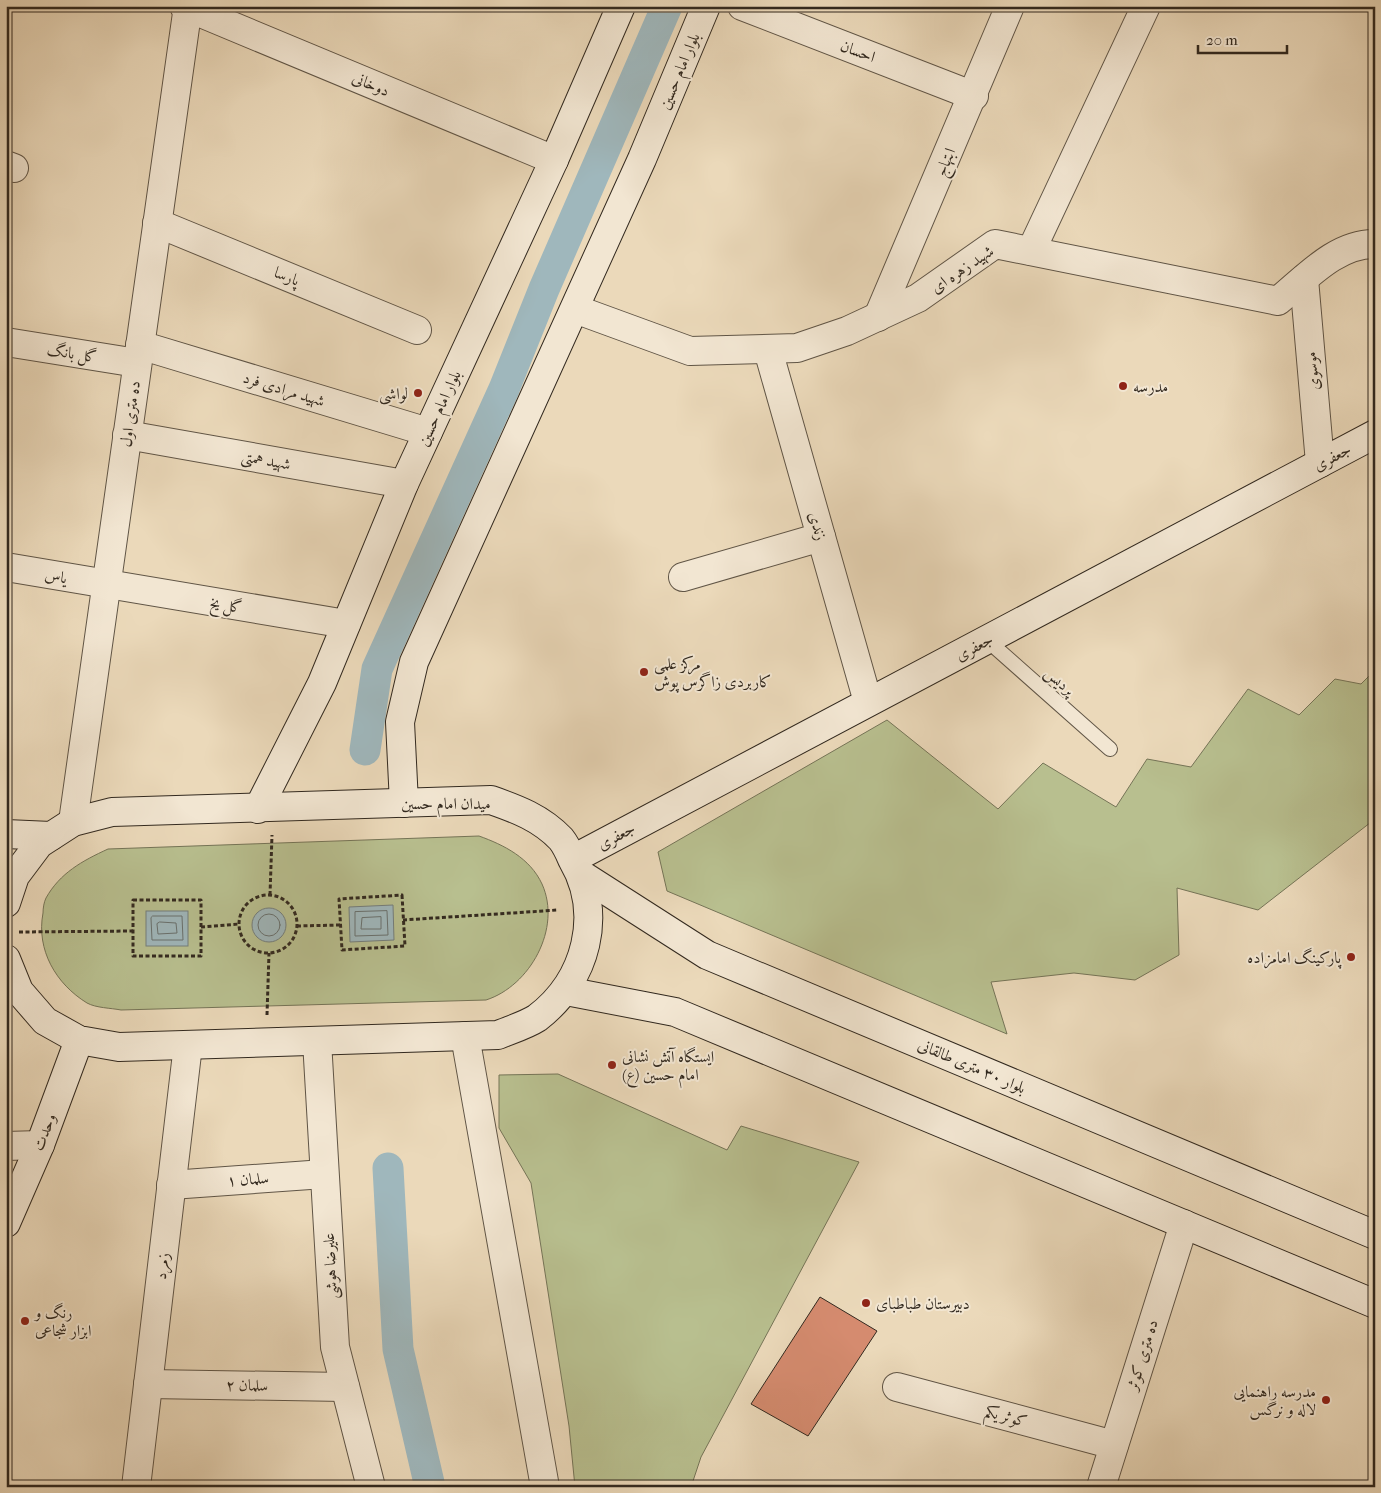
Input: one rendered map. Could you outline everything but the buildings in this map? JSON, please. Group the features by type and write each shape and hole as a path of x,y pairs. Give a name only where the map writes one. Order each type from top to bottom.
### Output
{"street":[{"name":"بلوار امام حسین","path":"265,808 322,683 404,484 554,160 621,6"},
{"name":"بلوار امام حسین","path":"404,803 400,722 414,662 575,309 706,6"},
{"name":"احسان","path":"742,6 974,96"},
{"name":"ابتهاج","path":"878,317 974,96 1010,6"},
{"path":"1031,252 1146,6"},
{"name":"دوخانی","path":"187,7 554,160"},
{"name":"ده متری اول","path":"62,829 106,585 187,7"},
{"name":"پارسا","path":"157,223 418,330"},
{"name":"شهید زهره ای","path":"575,309 690,352 797,348 847,331 918,298 995,244 1278,301 1334,255 1368,244 1375,244"},
{"name":"موسوی","path":"1304,280 1320,463"},
{"name":"گل بانگ","path":"6,342 139,354"},
{"name":"زندی","path":"768,350 868,702"},
{"name":"شهید مرادی فرد","path":"139,354 428,432"},
{"name":"جعفری","path":"577,867 868,702 1375,434"},
{"name":"شهید همتی","path":"127,436 404,484"},
{"path":"683,577 821,537"},
{"name":"یاس","path":"6,567 106,585"},
{"name":"گل یخ","path":"106,585 346,624"},
{"name":"میدان امام حسین","path":"6,903 15,876 40,844 62,829 112,812 491,800 530,814 561,839 577,867 589,908 584,954 566,990 536,1019 498,1035 119,1047 79,1040 45,1021 19,991 7,962"},
{"path":"6,834 62,829"},
{"name":"بلوار ۳۰ متری طالقانی","path":"577,867 707,955 1375,1234"},
{"path":"566,990 675,1012 1375,1304"},
{"path":"464,1036 545,1487"},
{"name":"وحدت","path":"6,1224 40,1146 79,1040"},
{"name":"علیرضا هوشی","path":"316,1041 335,1347 371,1487"},
{"name":"زمرد","path":"136,1487 188,1045"},
{"path":"6,1146 40,1146"},
{"name":"سلمان ۱","path":"171,1185 324,1174"},
{"name":"ده متری کوثر","path":"1101,1487 1184,1224"},
{"name":"سلمان ۲","path":"148,1384 345,1387"},
{"name":"کوثر یکم","path":"897,1387 1114,1444"}],"lane":[{"name":"پردیس","path":"987,640 1110,749"}],"path":[{"path":"265,808 270,895"},
{"path":"270,895 288,903 294,911 297,926 292,940 286,946 269,953 252,948 244,941 239,924 244,907 251,900 270,895"},
{"path":"402,895 404,946 342,950 340,925 339,899 402,895"},
{"path":"133,900 201,900 201,927 201,956 133,956 133,900"},
{"path":"403,920 589,908"},
{"path":"201,927 239,924"},
{"path":"297,926 340,925"},
{"path":"16,932 133,931"},
{"path":"266,1042 269,953"}],"green space":[{"path":"1375,670 1375,819 1258,910 1177,888 1179,955 1135,980 1074,973 991,982 1007,1034 667,891 658,852 887,720 998,809 1043,763 1116,807 1147,759 1191,767 1248,689 1299,715 1335,679 1361,684"},
{"path":"479,836 507,848 531,867 542,884 547,901 548,919 545,936 538,953 528,969 502,993 486,1000 121,1010 91,1005 76,995 58,976 46,953 42,927 43,907 46,898 58,881 72,869 108,849"},
{"path":"558,1074 727,1150 741,1126 859,1162 701,1457 691,1487 575,1487 569,1426 531,1183 499,1128 499,1075"}],"water":[{"path":"393,905 394,940 350,942 349,907"},
{"path":"269,908 281,913 286,925 281,937 269,942 257,937 252,925 257,913"},
{"path":"146,911 188,911 188,946 146,946"}],"waterway":[{"path":"365,750 377,669 504,389 544,289 667,6"},
{"path":"388,1168 398,1349 430,1487"}],"place":[{"name":"مدرسه","path":"1123,386"},
{"name":"لواشی","path":"418,393"},
{"name":"مرکز علمی کاربردی زاگرس پوش","path":"644,672"},
{"name":"پارکینگ امامزاده","path":"1351,957"},
{"name":"ایستگاه آتش نشانی امام حسین (ع)","path":"612,1065"},
{"name":"دبیرستان طباطبای","path":"866,1303"},
{"name":"رنگ و ابزار شجاعی","path":"25,1321"},
{"name":"مدرسه راهنمایی لاله و نرگس","path":"1326,1400"}]}
